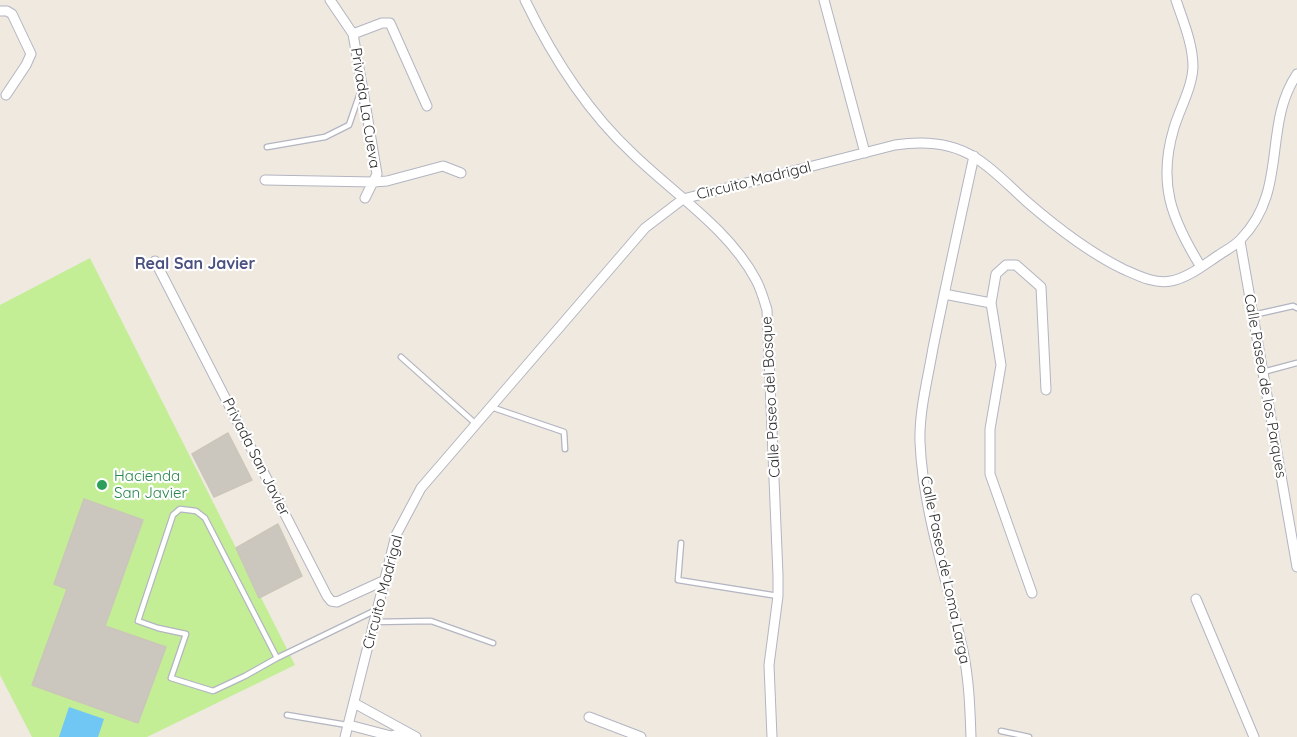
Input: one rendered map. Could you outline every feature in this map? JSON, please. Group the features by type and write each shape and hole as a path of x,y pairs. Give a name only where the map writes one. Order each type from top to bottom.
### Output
{"street":[{"name":"Privada La Cueva","path":"330,0 353,34 377,174 365,198"},
{"name":"Calle Paseo del Bosque","path":"525,0 559,63 579,93 606,126 631,153 732,244 758,282 767,310 778,596 769,665 771,736"},
{"path":"824,0 865,153"},
{"path":"1176,0 1187,33 1193,68 1169,144 1166,183 1178,228 1200,267"},
{"path":"0,11 7,10 12,14 31,54 6,95"},
{"name":"Privada La Cueva","path":"353,34 382,23 390,23 427,106"},
{"name":"Circuito Madrigal","path":"345,737 396,535 421,488 645,228 683,199 865,153 917,142 940,144 974,156 1050,222 1118,266 1148,280 1173,281 1200,267 1240,241 1260,214 1268,194 1281,106 1297,74"},
{"name":"Calle Paseo de Loma Larga","path":"971,737 970,695 964,653 923,478 920,440 922,408 974,156"},
{"name":"Privada La Cueva","path":"374,182 387,181 443,166 461,173"},
{"path":"265,180 374,182"},
{"name":"Calle Paseo de los Parques","path":"1240,241 1297,567"},
{"name":"Privada San Javier","path":"155,261 327,596 331,601 337,602 385,580"},
{"path":"1032,593 990,474 990,429 1001,365 991,303 996,274 1006,265 1016,265 1041,286 1046,390"},
{"path":"944,294 991,303"},
{"path":"1196,599 1254,737"},
{"path":"354,703 416,737"},
{"path":"589,717 641,737"},
{"path":"348,725 391,736 405,733"}],"lane":[{"path":"267,147 325,137 349,125 362,85"},
{"path":"1253,315 1293,306 1297,308"},
{"path":"401,357 476,424"},
{"path":"1263,372 1297,363"},
{"path":"491,407 564,432 565,449"},
{"path":"277,658 205,518 196,511 180,509 173,515 138,621 186,634 171,678 213,691 378,609"},
{"path":"681,543 678,580 778,596"},
{"path":"374,622 431,621 493,643"},
{"path":"287,715 348,725"},
{"path":"1001,731 1029,737"}],"green space":[{"name":"Hacienda San Javier","path":"90,258 295,665 147,737 32,737 0,675 0,305"}],"water":[{"path":"69,707 104,719 98,737 59,737"}],"building":[{"path":"228,433 252,480 214,497 192,454"},
{"path":"84,499 143,520 105,626 166,647 138,723 32,685 67,589 54,584"},
{"path":"278,524 302,576 259,598 236,548"}],"place":[{"name":"Hacienda San Javier","path":"102,485"}],"district":[{"name":"Real San Javier","path":"195,264"}]}
